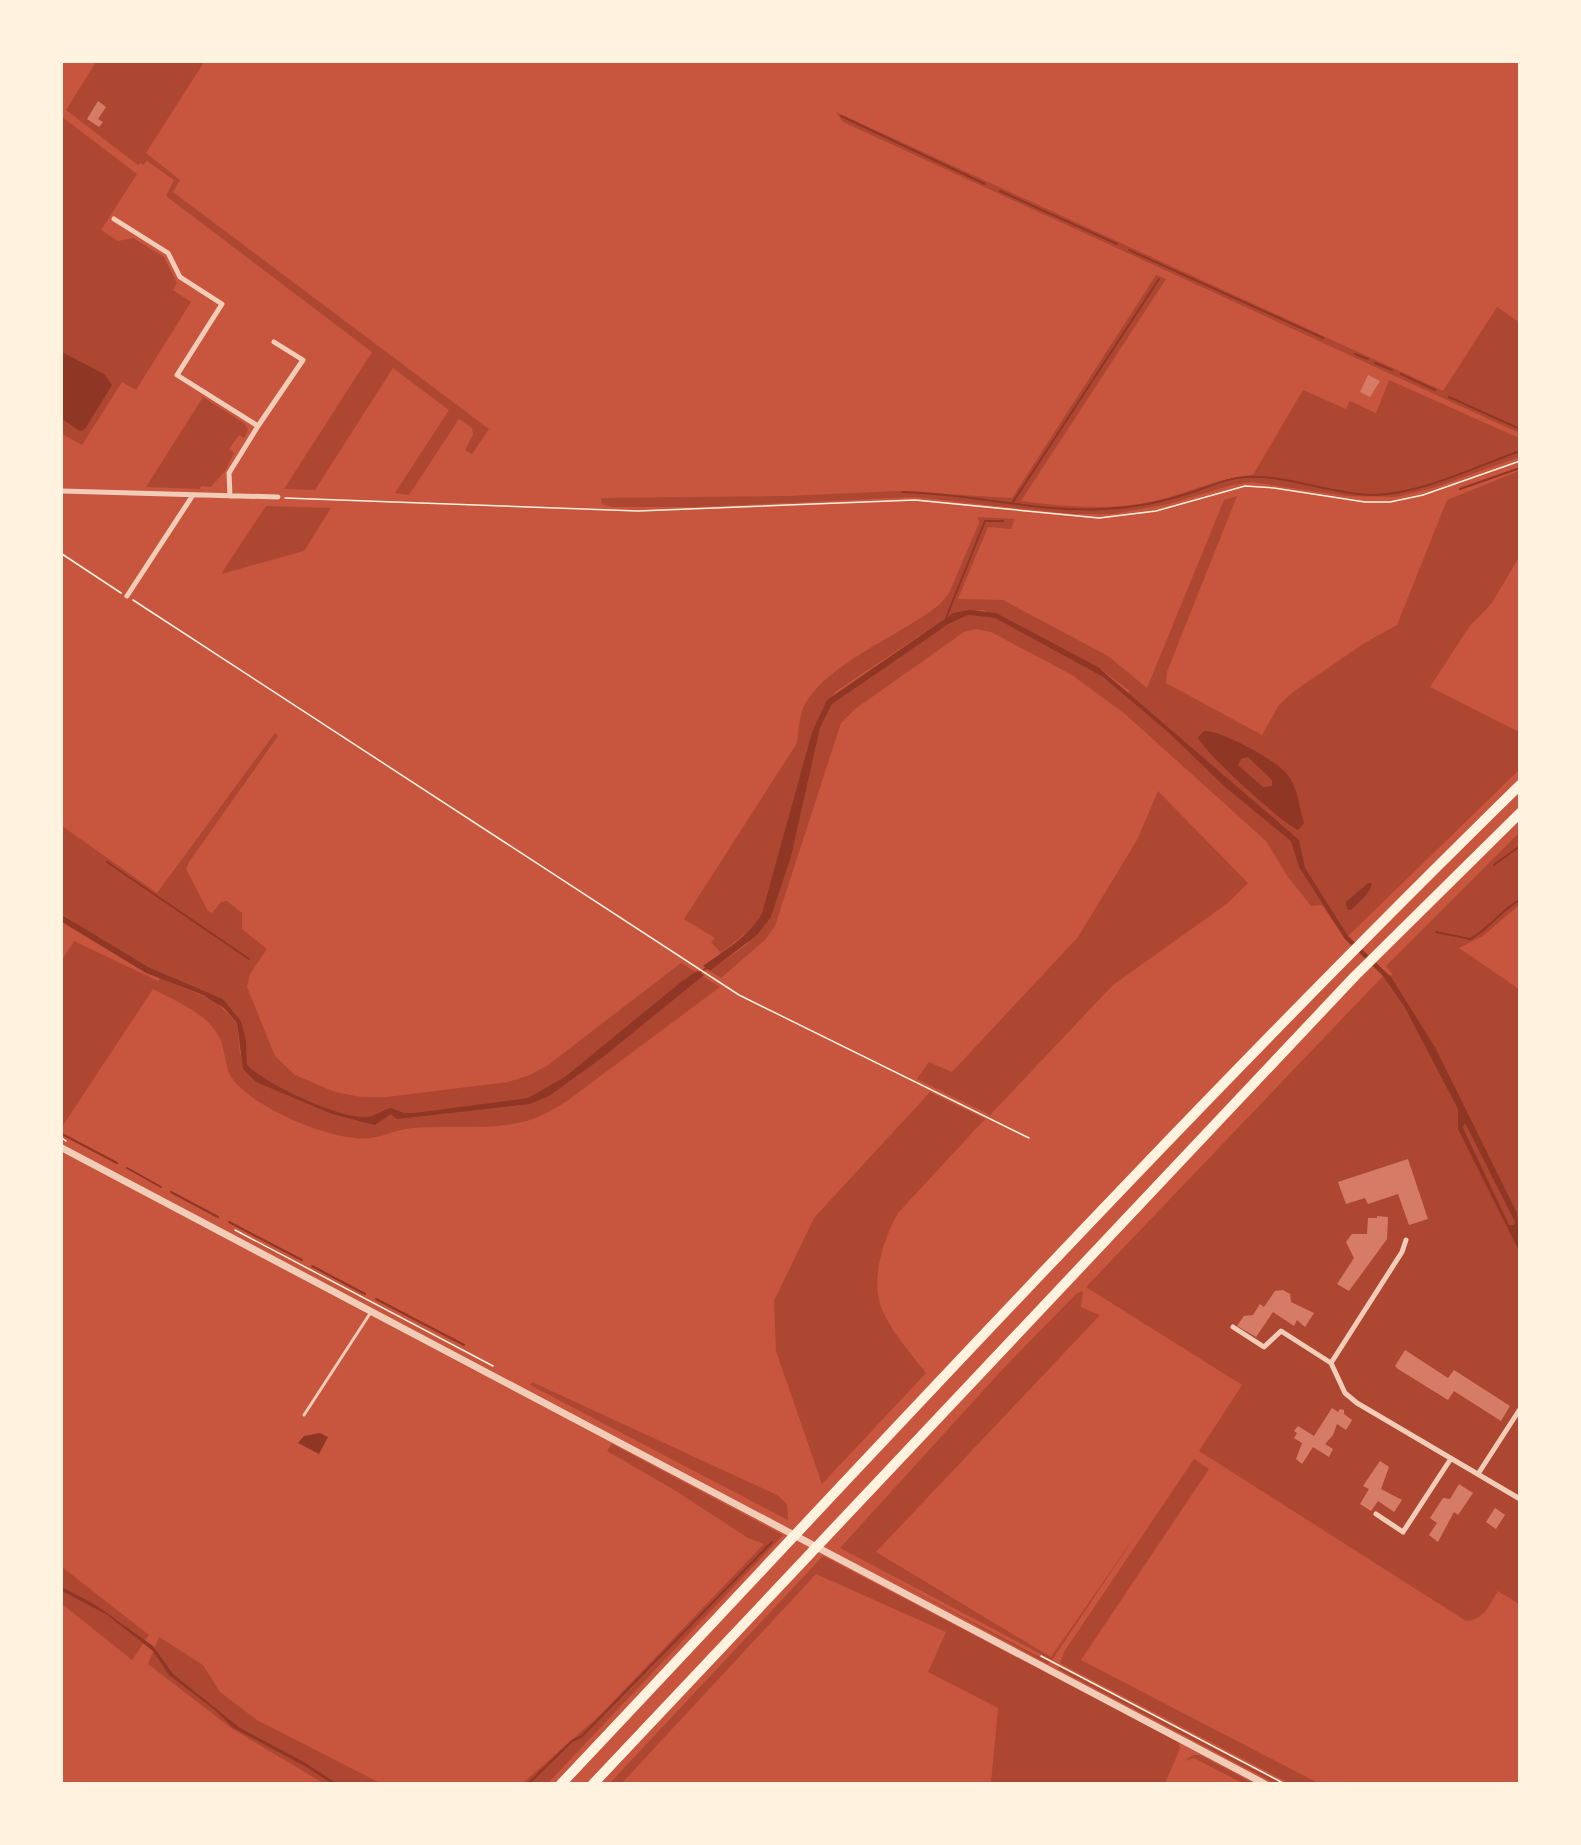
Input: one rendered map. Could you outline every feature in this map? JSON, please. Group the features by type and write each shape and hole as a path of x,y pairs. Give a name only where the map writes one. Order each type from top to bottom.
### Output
{"highway":[{"path":"561,1784 1082,1232 1341,962 1520,785"},
{"path":"593,1784 1355,976 1520,813"},
{"path":"1489,842 1520,820"}],"street":[{"path":"114,219 168,253 180,277 222,304 177,375 258,426"},
{"path":"230,496 229,473 303,360 274,342"},
{"path":"62,491 278,498"},
{"path":"127,596 193,495"},
{"path":"62,1148 1265,1784"},
{"path":"1331,1363 1402,1252 1406,1240"},
{"path":"1233,1327 1264,1347 1281,1331 1331,1363 1343,1389 1352,1399 1450,1460 1520,1499"},
{"path":"1478,1474 1520,1409"},
{"path":"1376,1514 1403,1532 1450,1460"}],"lane":[{"path":"304,1415 372,1311"}],"path":[{"path":"278,498 638,511 915,500 1099,518 1156,511 1245,486 1365,502 1390,502 1423,495 1520,461"},
{"path":"62,554 739,995 1029,1138"},
{"path":"1035,1653 1285,1784"}],"shaded area":[{"path":"96,62 204,62 146,153 180,180 173,192 489,429 472,454 465,450 473,435 472,428 459,419 409,495 395,493 449,410 393,368 315,490 284,489 372,352 166,196 174,180 147,161 143,165 140,163 138,165 66,110"},
{"path":"836,112 1443,391 1497,307 1519,322 1519,433 843,122"},
{"path":"62,117 137,174 101,230 118,241 133,238 164,257 177,283 173,290 191,302 136,390 122,382 82,445 62,434"},
{"path":"1156,275 1166,279 1021,501 1071,506 1121,506 1155,501 1215,482 1253,475 1303,390 1346,409 1350,401 1376,413 1389,380 1519,438 1519,457 1436,487 1397,497 1346,496 1252,482 1232,485 1169,504 1112,514 1072,514 915,497 696,507 612,507 602,504 601,498 789,496 896,491 1012,498"},
{"path":"62,352 104,374 112,385 85,429 80,431 62,419"},
{"path":"203,397 245,424 248,430 244,438 239,435 229,449 234,453 225,471 211,487 201,486 200,489 146,487"},
{"path":"1519,471 1519,557 1492,603 1469,627 1430,687 1519,732 1519,770 1345,939 1322,905 1311,906 1288,877 1266,841 1125,714 1072,675 991,632 976,629 964,632 855,709 841,723 775,926 765,940 721,978 710,971 746,945 771,917 791,857 820,728 832,704 934,632 968,615 995,618 1103,677 1126,696 1130,691 1098,667 983,610 953,613 835,692 812,732 762,913 756,925 721,953 711,942 715,938 684,919 797,743 802,711 811,695 843,666 940,604 949,593 979,523 978,517 1015,519 1011,529 988,527 958,599 1003,600 1108,656 1147,688 1224,500 1237,496 1167,672 1166,683 1262,735 1279,705 1293,692 1363,644 1397,625 1447,500"},
{"path":"266,506 331,508 304,551 221,574"},
{"path":"970,610 996,613 1098,667 1299,840 1305,868 1348,936 1391,977 1436,1049 1517,1213 1519,1251 1458,1129 1458,1109 1404,1006 1383,976 1345,939 1299,867 1291,841 1224,786 1168,732 1103,677 995,618 968,615 947,625 832,704 820,728 791,857 771,917 757,935 710,971 703,966 744,936 762,913 812,732 827,700 953,613","holes":["1465,1123 1515,1222 1514,1225 1509,1225 1463,1128"]},
{"path":"1204,731 1223,735 1248,747 1281,768 1291,779 1298,797 1304,823 1298,830 1244,786 1213,757 1198,737","holes":["1248,757 1272,780 1272,786 1263,787 1238,765 1241,759"]},
{"path":"275,733 278,736 186,869 208,911 212,913 221,902 227,901 242,913 242,929 267,949 250,974 247,987 275,1056 295,1075 335,1092 361,1097 387,1097 508,1082 530,1075 548,1065 681,963 720,987 567,1101 540,1116 501,1125 412,1128 363,1139 341,1136 308,1126 275,1111 246,1093 232,1079 221,1041 209,1023 192,1010 153,989 62,1127 62,960 74,941 158,981 160,978 215,1001 237,1023 240,1054 247,1065 241,1021 223,999 148,967 105,943 62,914 62,826 157,893"},
{"path":"1158,791 1248,883 1228,903 1113,985 990,1115 917,1079 929,1062 952,1072 1078,937 1137,840"},
{"path":"1519,833 1519,905 1483,936 1459,948 1519,989 1519,1604 1498,1591 1482,1615 1466,1621 1199,1451 1242,1385 1086,1287 1383,976 1393,975 1386,966"},
{"path":"1368,883 1372,883 1367,894 1351,910 1347,909 1346,902"},
{"path":"62,915 148,967 223,999 241,1021 246,1041 247,1065 286,1091 321,1106 353,1116 372,1116 391,1108 404,1113 415,1113 528,1098 565,1077 681,982 697,971 704,975 603,1057 549,1096 530,1104 397,1119 391,1114 375,1125 332,1114 256,1082 243,1069 237,1023 224,1008 203,995 146,973 62,922"},
{"path":"930,1092 985,1119 898,1213 882,1250 877,1277 880,1304 899,1339 926,1373 822,1484 776,1351 774,1301 814,1218"},
{"path":"1083,1291 1081,1307 1100,1315 876,1552 1051,1657 1140,1529 1052,1660 840,1548 1001,1371 1077,1293"},
{"path":"532,1382 777,1495 787,1504 788,1520 530,1385"},
{"path":"320,1433 328,1437 319,1454 298,1443 304,1436"},
{"path":"612,1444 783,1535 548,1783 523,1783 600,1715 764,1544 748,1538 676,1491 607,1451"},
{"path":"1194,1459 1209,1469 1081,1660 1318,1783 1289,1783 1060,1663 1064,1652"},
{"path":"823,1556 1178,1742 1180,1749 1165,1783 991,1783 998,1708 928,1672 946,1632 816,1574 622,1783 609,1784"},
{"path":"863,1564 1026,1650 1050,1662 1048,1664"},
{"path":"62,1567 149,1635 132,1660 62,1604"},
{"path":"62,1587 94,1604 153,1646 173,1674 240,1728 304,1762 336,1783 331,1783 232,1727 215,1710 169,1675 153,1651 106,1614 62,1591"},
{"path":"159,1637 203,1665 220,1692 257,1720 380,1783 323,1783 231,1728 148,1664"},
{"path":"1059,1666 1281,1783 1274,1783 1058,1669"},
{"path":"1193,1755 1200,1755 1253,1783 1242,1783 1194,1758 1185,1761"}],"building":[{"path":"98,101 106,107 98,119 103,122 99,127 87,119"},
{"path":"1368,375 1380,381 1370,397 1360,392"},
{"path":"1408,1159 1428,1219 1409,1225 1398,1194 1368,1204 1365,1198 1346,1204 1338,1182"},
{"path":"1377,1216 1388,1217 1387,1239 1349,1291 1337,1284 1354,1258 1346,1242 1352,1234 1367,1234 1368,1218 1377,1218"},
{"path":"1283,1290 1290,1294 1291,1302 1314,1313 1305,1327 1297,1320 1294,1326 1273,1312 1256,1337 1237,1326 1244,1316 1253,1315 1260,1304 1264,1307 1275,1291"},
{"path":"1405,1350 1448,1378 1454,1370 1510,1406 1501,1421 1454,1391 1448,1400 1398,1369 1395,1366"},
{"path":"1332,1408 1338,1412 1340,1409 1344,1410 1344,1414 1352,1420 1346,1430 1337,1424 1333,1435 1325,1444 1333,1449 1329,1457 1313,1447 1302,1464 1296,1459 1302,1443 1294,1438 1297,1433 1294,1431 1298,1426 1314,1436"},
{"path":"1380,1461 1389,1467 1381,1489 1402,1500 1394,1512 1378,1501 1371,1511 1360,1504 1369,1489 1363,1486"},
{"path":"1459,1484 1473,1493 1458,1515 1454,1512 1438,1542 1429,1535 1437,1523 1430,1518 1443,1498 1450,1499"},
{"path":"1495,1508 1505,1515 1496,1529 1486,1522"}],"waterway":[{"path":"841,116 985,184"},
{"path":"1000,191 1117,244"},
{"path":"1129,250 1323,338"},
{"path":"1013,502 1159,279"},
{"path":"1355,354 1368,359"},
{"path":"1375,363 1392,370"},
{"path":"1401,374 1435,390"},
{"path":"1449,397 1520,429"},
{"path":"902,492 1029,506 1105,509 1159,502 1225,481 1262,477 1356,494 1390,494 1428,485 1520,451"},
{"path":"1460,489 1520,468"},
{"path":"946,618 985,521 1003,521"},
{"path":"1494,865 1520,846"},
{"path":"107,862 249,959"},
{"path":"1436,932 1470,939 1520,900"},
{"path":"698,974 708,967"},
{"path":"62,1134 117,1163"},
{"path":"127,1168 161,1187"},
{"path":"171,1192 218,1217"},
{"path":"229,1222 302,1260"},
{"path":"312,1266 365,1294"},
{"path":"376,1299 464,1345"},
{"path":"528,1784 572,1741 582,1736 772,1542"}]}
